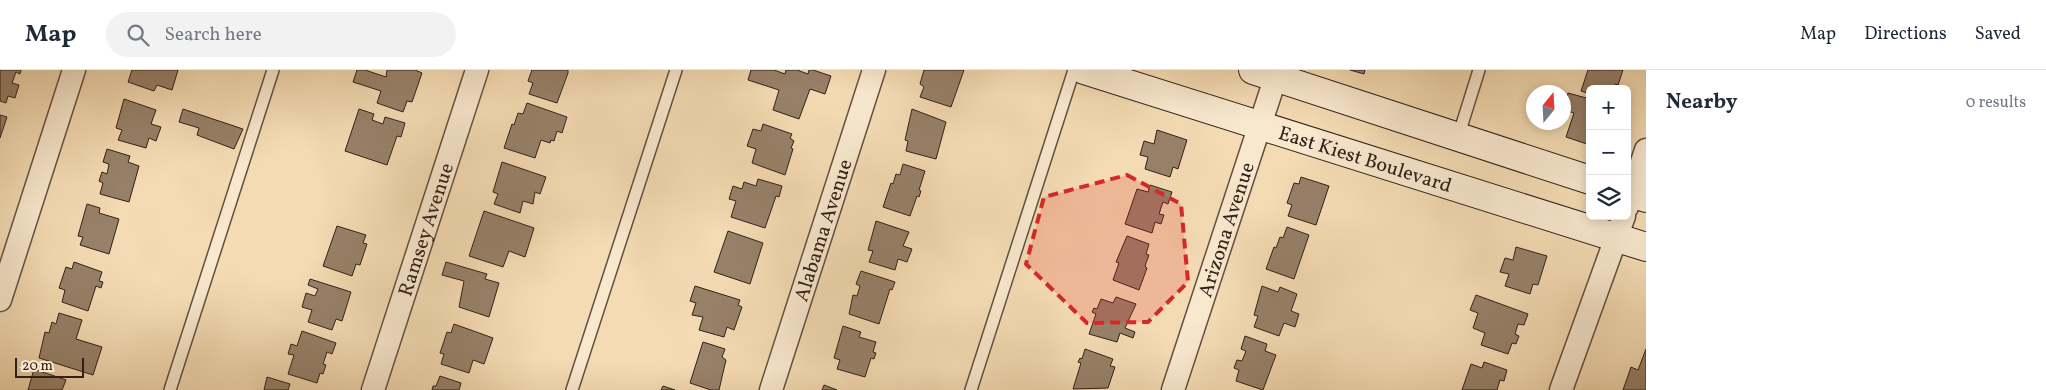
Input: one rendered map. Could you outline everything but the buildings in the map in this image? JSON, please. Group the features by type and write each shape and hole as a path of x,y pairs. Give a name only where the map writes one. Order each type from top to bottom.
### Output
{"main road":[{"name":"East Kiest Boulevard","path":"1084,70 1258,125 1586,197"},
{"path":"1269,72 1586,179"},
{"name":"East Kiest Boulevard","path":"1631,212 1646,247"}],"street":[{"path":"0,300 74,70"},
{"name":"Ramsey Avenue","path":"373,390 476,70"},
{"name":"Alabama Avenue","path":"771,390 874,70"},
{"name":"Arizona Avenue","path":"1173,390 1258,125 1269,72"},
{"path":"1631,200 1646,150"},
{"path":"1561,390 1624,220"}],"lane":[{"path":"170,390 273,70"},
{"path":"572,390 676,70"},
{"path":"971,390 1074,70"},
{"path":"1458,137 1479,70"}],"highlighted area":[{"path":"1127,175 1181,204 1188,282 1148,322 1087,323 1026,264 1044,197"}]}
